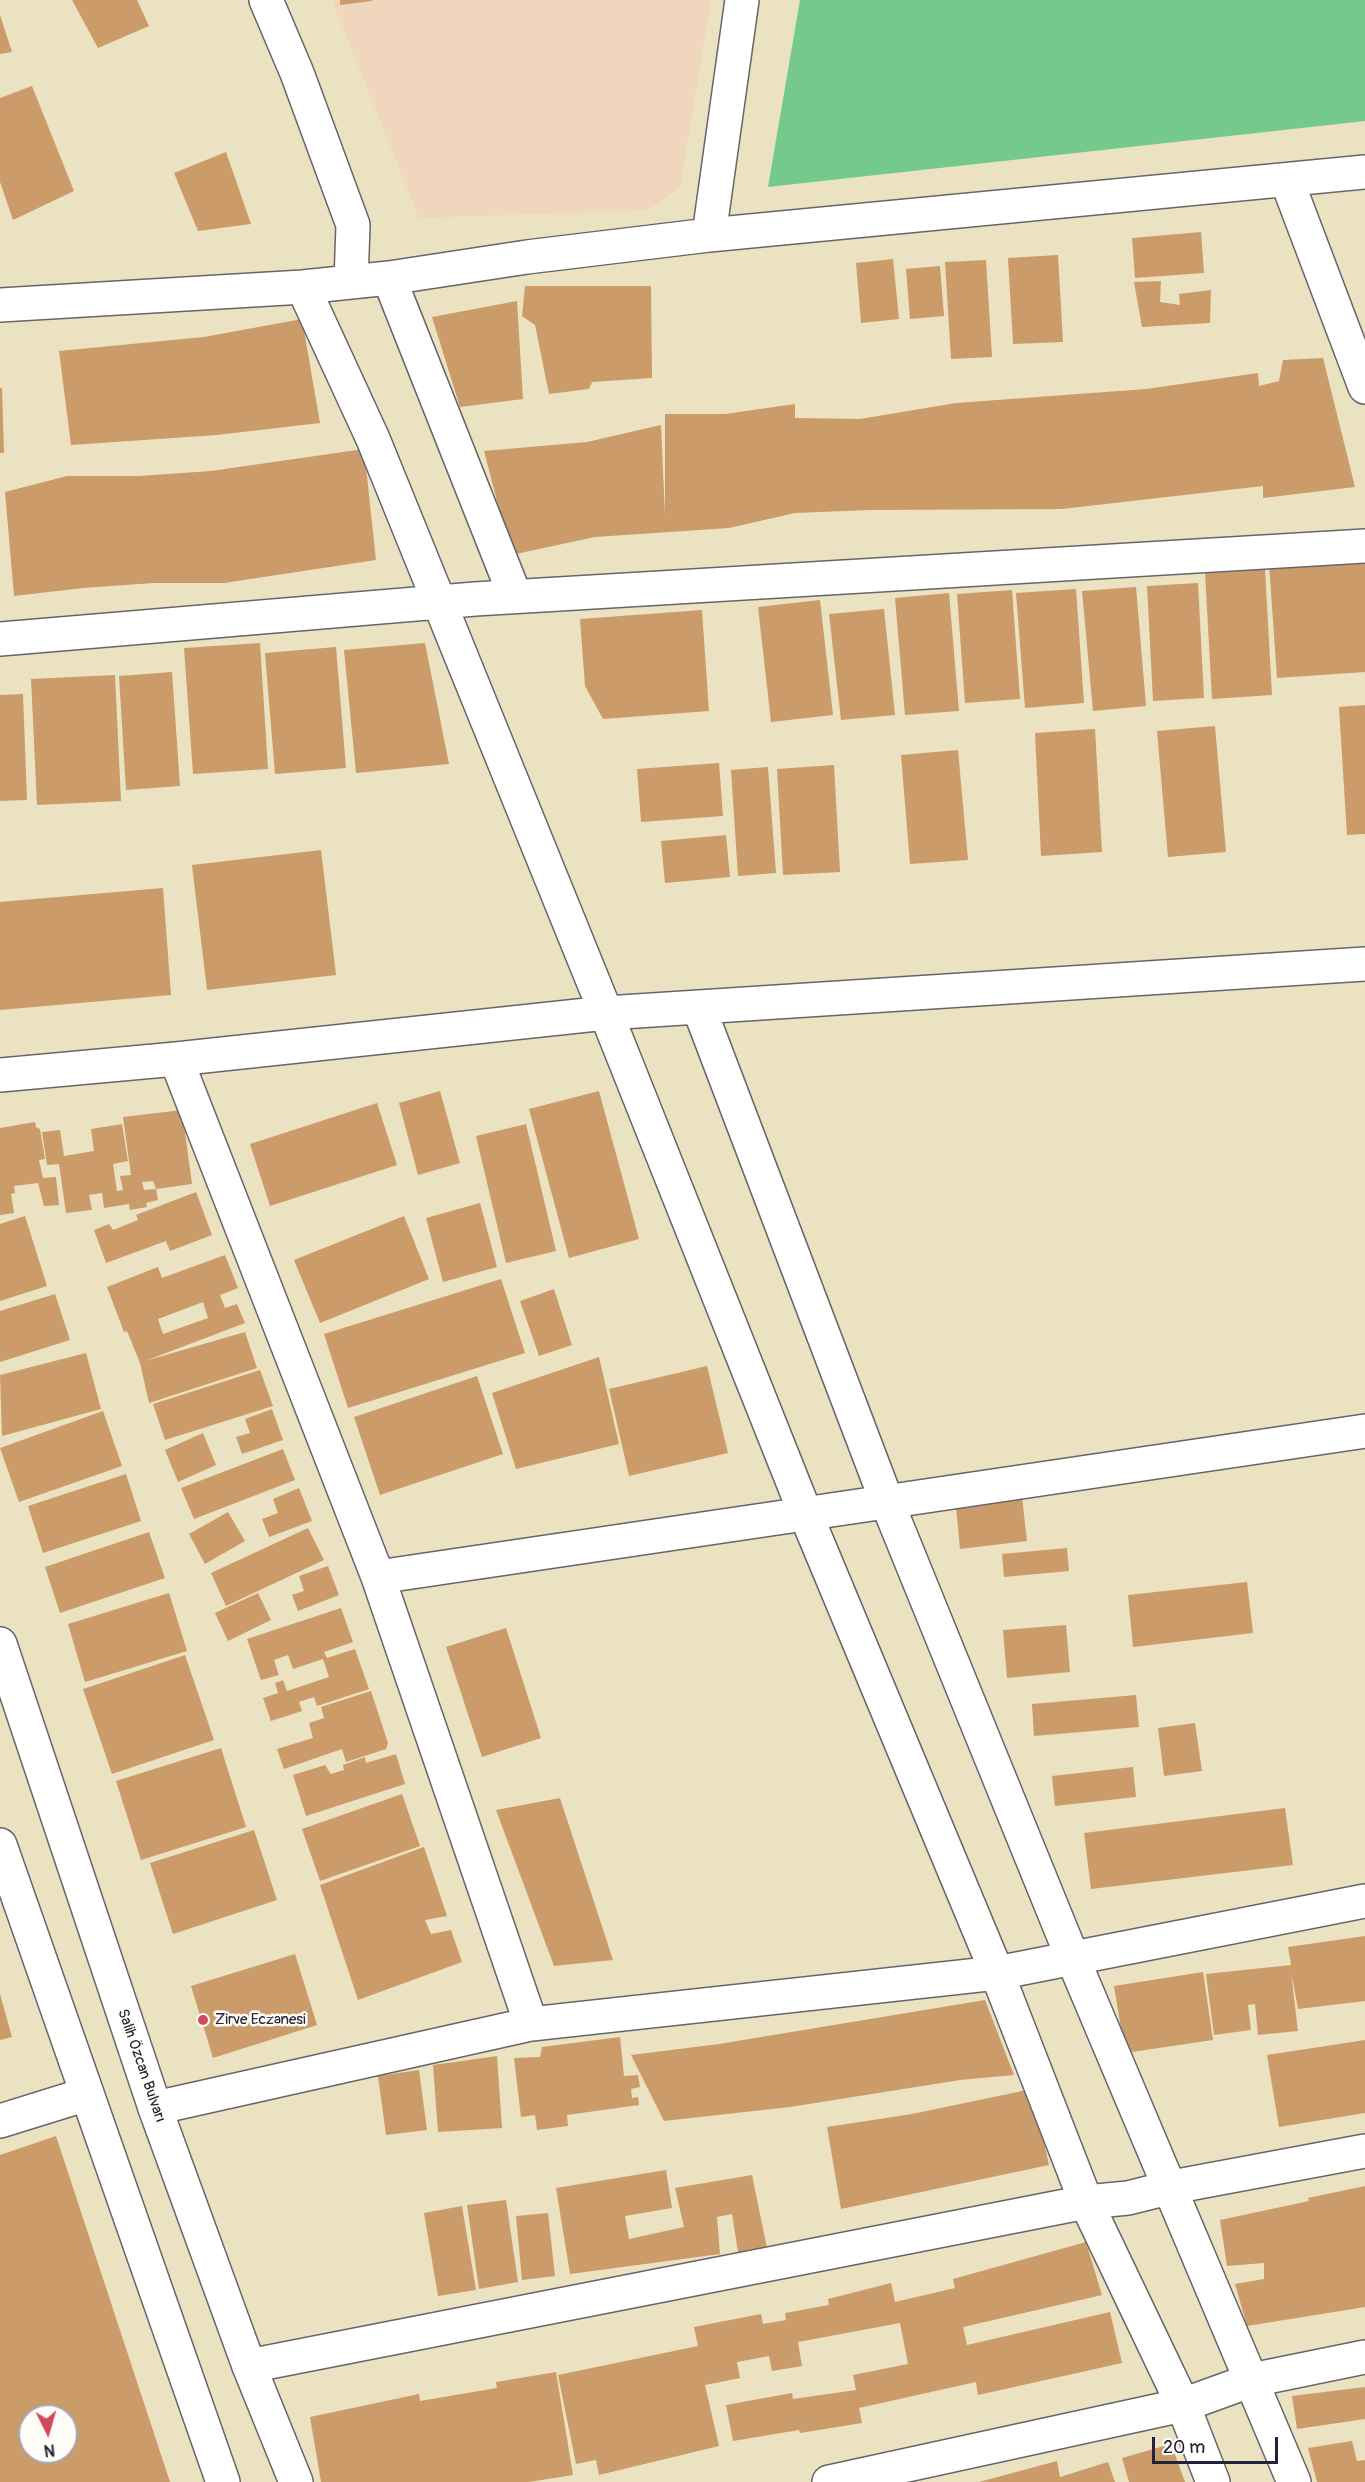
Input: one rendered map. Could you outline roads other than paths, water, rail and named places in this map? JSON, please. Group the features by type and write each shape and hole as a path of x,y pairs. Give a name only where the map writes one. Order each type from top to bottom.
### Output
{"street":[{"path":"266,0 297,73 353,225 351,282"},
{"path":"709,235 742,0"},
{"path":"0,304 303,287 388,278 527,256 709,235 1365,172"},
{"path":"1287,181 1365,387"},
{"path":"388,278 515,596"},
{"path":"303,287 373,439 606,1013 806,1515 997,1973 1086,2202 1183,2405 1213,2482"},
{"path":"0,639 515,596 1365,546"},
{"path":"0,1075 176,1059 606,1013 1365,964"},
{"path":"699,1008 887,1502 1073,1959 1172,2187 1294,2482"},
{"path":"176,1059 378,1577 531,2024"},
{"path":"378,1577 1365,1431"},
{"name":"Salih Özcan Bulvarı","path":"0,1644 155,2108 249,2366 296,2482"},
{"path":"0,1845 223,2482"},
{"path":"155,2108 531,2024 997,1973 1365,1901"},
{"path":"0,2121 87,2094"},
{"path":"249,2366 1086,2202 1128,2198 1172,2187 1365,2151"},
{"path":"829,2482 1183,2405 1252,2380 1365,2356"}],"place":[{"name":"Zirve Eczanesi","path":"203,2020"}]}
